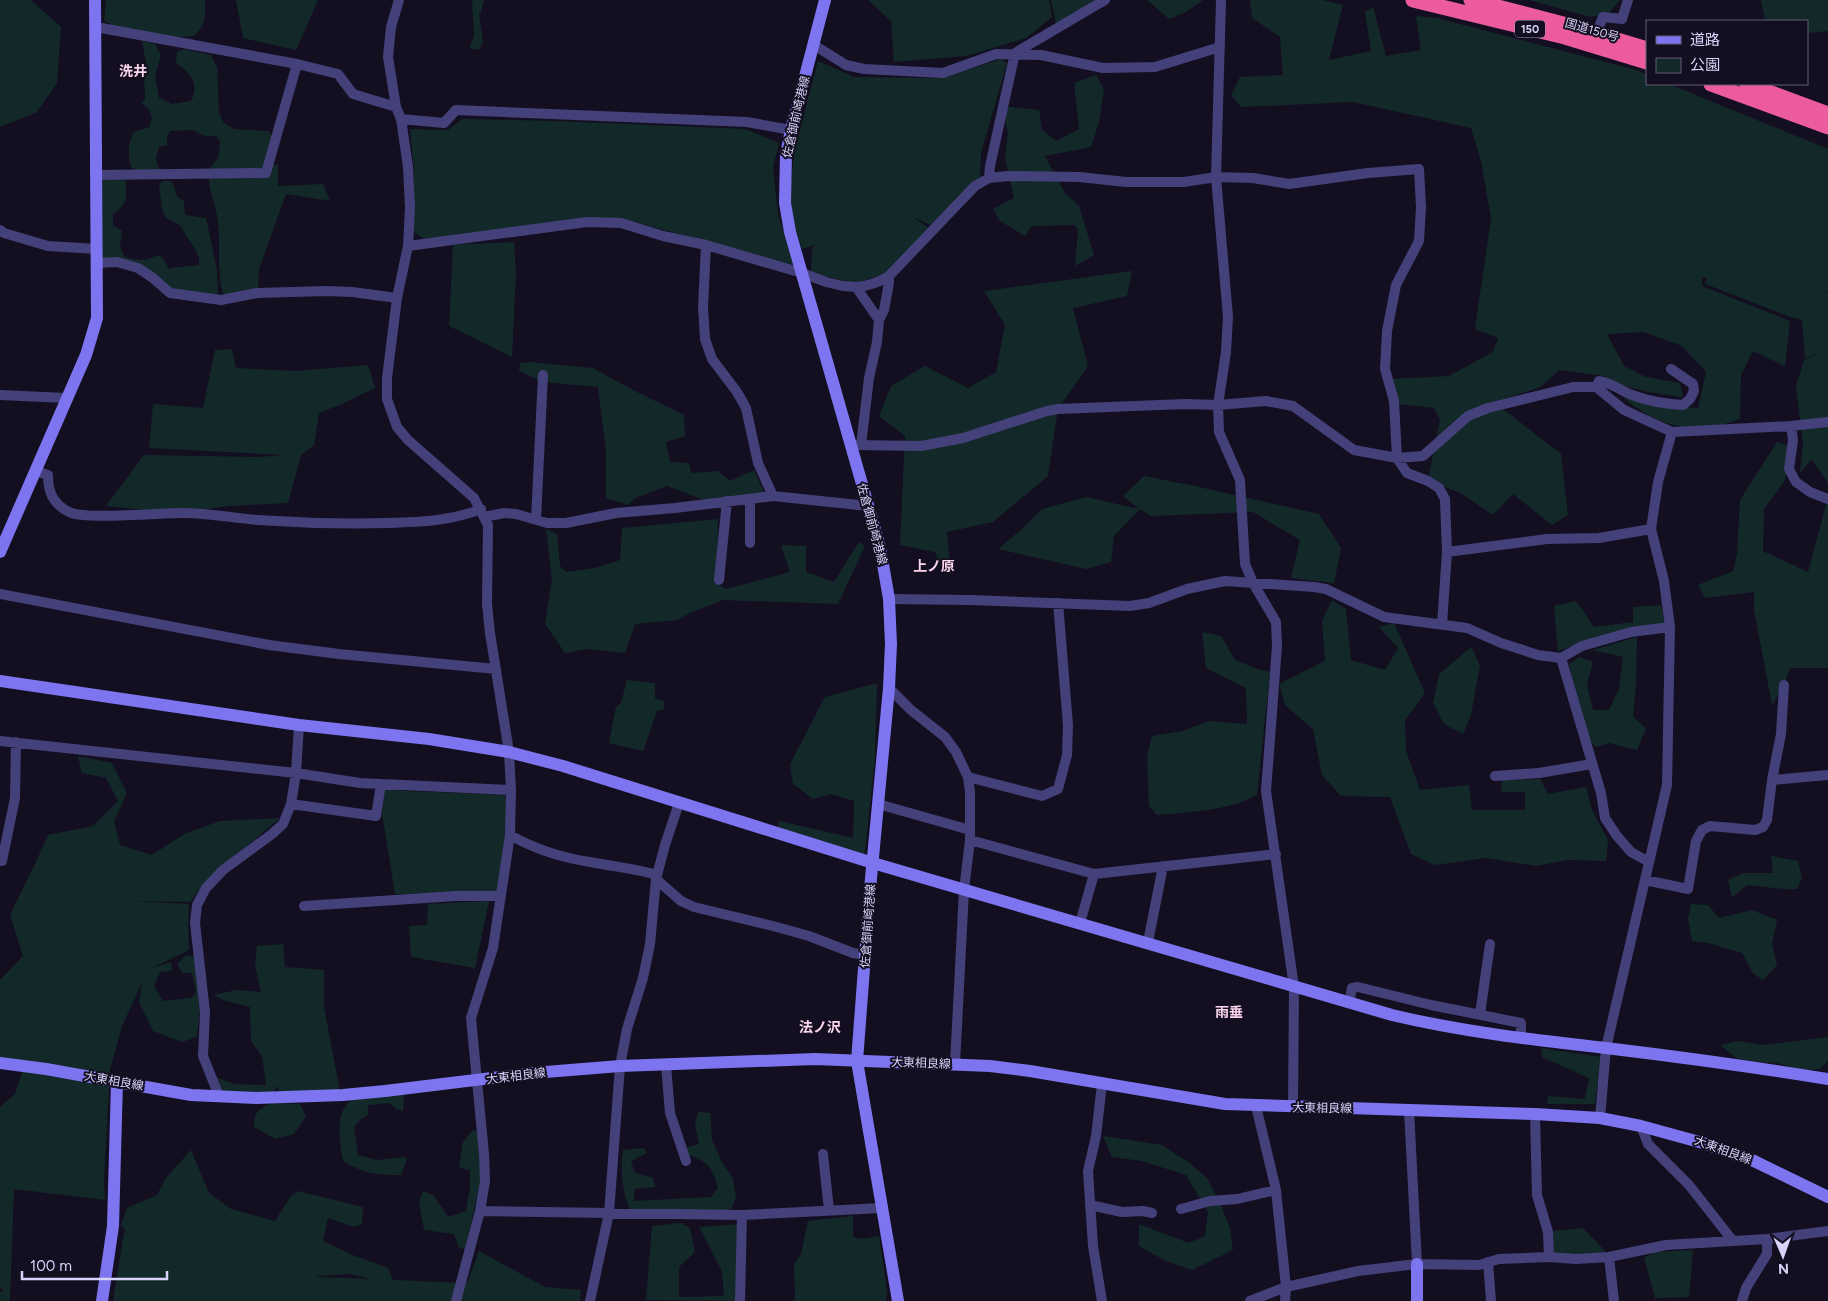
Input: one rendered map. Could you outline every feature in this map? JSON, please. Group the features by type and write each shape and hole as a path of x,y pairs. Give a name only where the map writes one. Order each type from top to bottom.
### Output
{"highway":[{"name":"国道150号","path":"1413,0 1565,38 1646,62"},
{"name":"国道150号","path":"1471,0 1646,50"},
{"path":"1714,85 1828,127"},
{"path":"1750,85 1828,114"}],"street":[{"path":"0,552 86,355 97,318 95,0"},
{"path":"399,0 391,27 388,57 396,107 401,119 408,167 410,207 408,246 397,298 387,378 387,399 397,427 408,440 474,498 488,525 487,604 509,752 512,790 510,836 493,948 471,1018 478,1080 485,1181 480,1211 456,1301"},
{"name":"佐倉御前崎港線","path":"825,0 786,154 785,203 790,232 802,273 856,445 868,506 880,547 889,599 891,644 889,688 872,863 857,1061 898,1301"},
{"path":"989,178 1015,53 1105,0"},
{"path":"1221,0 1216,176 1228,317 1226,352 1218,405 1219,432 1240,480 1245,564 1253,583 1276,622 1277,646 1266,791 1294,987 1293,1107"},
{"path":"1596,34 1603,17 1622,19 1628,0"},
{"path":"96,27 296,64 338,74 353,94 396,107"},
{"path":"814,45 846,65 864,69 937,73 943,73 996,54 1015,53 1041,55 1103,68 1155,67 1220,47"},
{"path":"95,175 266,173 296,64"},
{"path":"401,119 444,123 456,110 460,110 747,122 791,130"},
{"path":"408,246 587,222 621,223 802,273 826,282 856,287 878,283 889,276 975,186 989,178 1008,176 1078,178 1126,182 1184,182 1216,176 1253,178 1289,184 1368,173 1419,169 1421,207 1419,241 1396,285 1387,331 1385,369 1394,401 1397,458 1407,473 1428,481 1439,488 1445,499 1447,552 1442,624"},
{"path":"0,230 48,246 97,249"},
{"path":"706,246 703,307 705,339 712,359 737,392 746,408 758,463 773,496"},
{"path":"97,263 117,262 138,268 170,292 221,300 257,293 326,291 352,292 397,298"},
{"path":"889,276 884,310 879,320 877,342 856,445 921,446 938,443 963,438 1053,410 1185,404 1218,405 1266,401 1293,406 1354,450 1397,458 1423,456 1468,416 1488,408 1573,387 1596,387 1624,410 1672,432 1791,426 1828,422"},
{"path":"856,287 879,320"},
{"path":"1596,387 1600,381 1610,382 1631,394 1664,404 1683,405 1690,399 1694,391 1693,384 1671,369"},
{"path":"536,520 543,375"},
{"path":"0,394 66,398"},
{"path":"1791,426 1793,440 1789,469 1796,482 1810,492 1828,499"},
{"path":"1600,1118 1606,1048 1667,785 1670,627 1664,581 1650,530 1658,482 1672,432"},
{"path":"36,471 48,475 48,488 55,502 70,513 93,515 184,513 259,520 348,524 417,522 483,513 504,513 516,514 547,523 566,522 616,513 773,496 868,506"},
{"path":"750,499 750,543"},
{"path":"719,580 727,501"},
{"path":"1447,552 1547,539 1599,538 1650,530"},
{"path":"889,599 1130,606 1149,603 1188,589 1225,581 1326,589 1384,618 1467,628 1501,643 1538,655 1561,658 1582,646 1631,632 1670,627"},
{"path":"0,594 269,645 339,654 496,669"},
{"path":"968,777 1042,796 1058,789 1067,755 1068,725 1058,603"},
{"path":"1561,658 1601,793 1605,818 1631,852 1649,862"},
{"path":"0,681 299,725 429,738 509,752 564,766 872,863 1148,942 1348,1003 1440,1026 1520,1039 1606,1048 1828,1079"},
{"path":"1645,880 1688,888 1696,841 1702,830 1710,826 1755,830 1763,827 1767,820 1781,734 1784,685"},
{"path":"889,688 911,710 945,737 956,752 968,777 970,835 964,890 955,1064"},
{"path":"219,1096 203,1056 205,1012 195,923 197,904 206,888 223,870 283,824 290,804 296,774 299,725"},
{"path":"0,741 296,774 360,783 512,790"},
{"path":"0,861 2,861 15,798 16,742"},
{"path":"1495,776 1592,764"},
{"path":"1772,780 1828,776"},
{"path":"290,804 376,816 381,784"},
{"path":"590,1301 609,1213 620,1066 627,1029 643,978 650,944 657,877 679,802"},
{"path":"878,804 1094,874 1276,854"},
{"path":"510,836 575,859 636,869 657,877 681,901 694,907 782,928 853,953 865,955"},
{"path":"1148,942 1163,866"},
{"path":"1080,923 1094,874"},
{"path":"304,906 456,896 500,896"},
{"path":"1480,1014 1490,944"},
{"path":"1348,1003 1352,988 1358,988 1521,1023 1520,1039"},
{"name":"大東相良線","path":"0,1062 191,1095 256,1098 343,1095 533,1073 620,1066 815,1059 990,1066 1225,1104 1535,1114 1600,1118 1641,1126 1703,1143 1754,1161 1828,1197"},
{"path":"666,1064 670,1113 686,1161"},
{"path":"102,1301 113,1226 117,1082"},
{"path":"1102,1084 1096,1136 1088,1170 1093,1246 1102,1301"},
{"path":"1256,1106 1276,1190 1286,1287 1285,1301"},
{"path":"1409,1110 1417,1264 1417,1301"},
{"path":"1535,1114 1537,1195 1548,1232 1549,1257"},
{"path":"1641,1126 1648,1144 1689,1185 1733,1241"},
{"path":"823,1154 828,1210"},
{"path":"1181,1209 1210,1201 1237,1199 1276,1190"},
{"path":"1090,1205 1122,1212 1143,1211 1152,1213"},
{"path":"480,1211 742,1215 882,1208"},
{"path":"740,1301 742,1215"},
{"path":"1250,1301 1286,1287 1358,1271 1417,1264 1479,1265 1499,1259 1609,1257 1666,1246 1767,1239 1828,1231"},
{"path":"1742,1301 1746,1288 1767,1254 1767,1239"},
{"path":"1609,1257 1614,1301"},
{"path":"1488,1262 1490,1301"}],"green space":[{"path":"0,0 31,0 61,27 57,83 37,112 0,127"},
{"path":"106,0 205,0 205,15 201,28 194,36 148,35 125,30 104,21"},
{"path":"236,0 318,0 296,50 243,38"},
{"path":"472,0 484,0 479,14 483,41 479,50 469,48 474,36"},
{"path":"868,0 1049,0 1052,17 1026,38 966,56 894,62 891,21"},
{"path":"1051,0 1100,0 1057,28"},
{"path":"1147,0 1203,0 1186,12 1169,19"},
{"path":"1250,0 1323,0 1343,5 1329,60 1371,51 1365,12 1373,7 1386,56 1421,50 1416,16 1437,18 1636,70 1646,75 1646,85 1671,85 1828,149 1828,291 1820,296 1828,292 1828,483 1812,459 1800,473 1803,444 1796,386 1804,360 1820,353 1805,358 1802,320 1705,284 1707,278 1702,277 1702,286 1790,321 1785,366 1753,351 1741,375 1740,419 1709,428 1698,429 1663,422 1641,411 1623,397 1663,405 1698,408 1706,372 1682,346 1644,332 1607,334 1624,366 1646,377 1680,383 1683,397 1648,392 1610,382 1605,376 1559,370 1541,387 1494,402 1561,454 1568,515 1552,525 1513,494 1493,515 1459,492 1445,487 1429,475 1440,420 1434,408 1398,404 1389,379 1449,376 1493,352 1498,338 1475,329 1491,218 1481,161 1471,128 1353,102 1241,107 1231,95 1240,77 1283,75 1280,37 1252,18"},
{"path":"1529,0 1620,0 1609,13 1591,17"},
{"path":"1761,0 1828,0 1828,31 1808,33 1808,20 1765,20"},
{"path":"142,41 155,44 161,55 155,76 159,98 172,104 191,101 194,95 194,84 190,75 176,63 177,52 184,49 211,55 217,67 219,113 224,123 234,129 269,131 272,136 270,166 278,164 278,186 323,184 330,201 286,194 259,269 258,291 224,296 221,286 218,226 209,179 210,168 218,158 220,142 216,136 205,136 193,130 170,131 167,145 159,147 156,159 159,169 145,172 137,171 131,167 129,150 132,136 134,132 149,127 152,118 149,109 141,103 145,99 144,75 147,68"},
{"path":"1001,59 1007,63 981,153 980,178 932,226 914,218 929,228 885,274 855,283 811,273 812,250 815,245 802,249 795,229 789,200 794,153 818,61 854,77 942,78"},
{"path":"1096,75 1104,90 1099,122 1091,147 1045,156 1065,193 1079,206 1094,255 1075,266 1078,230 1074,225 1032,226 1025,236 1000,221 993,209 1014,198 1005,158 1008,133 1002,106 1039,110 1042,130 1056,141 1079,129 1074,83"},
{"path":"462,119 745,129 779,143 773,167 778,214 794,265 619,218 424,239 414,232 414,170 410,129 448,130"},
{"path":"116,173 126,181 124,204 113,214 113,225 122,231 120,247 125,257 145,260 157,255 162,257 169,269 199,265 196,250 181,226 166,218 162,209 159,184 164,180 172,182 178,198 184,201 185,215 206,218 217,270 218,294 213,296 177,294 138,268 97,261 94,177"},
{"path":"514,242 516,272 512,357 449,326 453,245"},
{"path":"1132,271 1127,296 1073,308 1088,366 1058,409 1048,476 993,522 947,532 950,565 941,566 935,552 900,545 905,436 879,416 891,386 925,366 968,388 996,372 1005,325 984,291"},
{"path":"232,349 236,368 296,371 368,365 375,388 319,413 314,445 301,455 288,503 228,506 177,513 106,506 144,455 260,457 284,455 149,448 153,404 203,408 215,350"},
{"path":"529,362 593,368 684,415 685,436 666,442 670,462 689,463 691,473 718,471 730,481 754,470 765,494 709,502 667,486 635,498 628,505 606,498 606,450 598,387 543,382 519,371 520,363"},
{"path":"1777,442 1789,446 1785,480 1764,509 1763,551 1808,572 1828,497 1828,668 1790,668 1784,685 1772,705 1754,610 1754,592 1705,598 1698,585 1733,571 1737,554 1740,500"},
{"path":"1144,476 1319,514 1341,548 1334,583 1291,578 1300,540 1253,512 1151,516 1140,509 1114,536 1111,562 1086,569 998,549 1042,509 1086,497 1139,509 1123,496"},
{"path":"718,519 717,584 726,589 790,572 781,545 806,546 806,572 834,582 859,542 865,546 838,604 723,600 690,613 678,620 635,624 625,653 587,649 565,653 545,624 552,579 546,529 557,534 560,566 566,572 595,568 620,560 622,528"},
{"path":"1332,600 1346,609 1351,660 1385,670 1398,648 1379,627 1394,623 1425,693 1405,720 1406,751 1420,790 1469,785 1472,810 1525,810 1525,792 1501,792 1502,780 1540,779 1548,794 1586,787 1592,810 1608,840 1606,861 1567,860 1536,866 1486,858 1435,865 1411,854 1390,797 1341,796 1322,775 1313,729 1285,705 1279,684 1325,661 1322,621"},
{"path":"1575,601 1594,627 1633,622 1633,607 1661,605 1665,624 1630,628 1558,651 1554,606"},
{"path":"1202,632 1221,636 1235,660 1270,672 1257,795 1221,808 1157,815 1149,806 1147,756 1152,736 1183,731 1209,721 1247,724 1246,688 1206,668"},
{"path":"1637,637 1633,716 1646,729 1637,750 1609,743 1596,747 1583,733 1569,664 1579,657 1593,662 1587,684 1593,710 1609,710 1619,689 1623,657 1593,650"},
{"path":"1471,647 1480,665 1471,715 1463,734 1444,724 1433,703 1439,674"},
{"path":"627,680 655,683 655,698 664,701 664,709 657,711 643,751 609,743 616,707 621,703"},
{"path":"877,683 875,758 864,859 777,831 779,821 853,838 854,801 831,794 813,799 793,784 790,764 825,697"},
{"path":"78,756 112,763 127,793 114,821 120,845 152,855 186,833 220,821 280,818 208,879 190,902 132,901 189,904 189,950 152,968 171,962 172,971 160,972 154,986 163,1001 191,998 196,992 192,973 183,973 177,964 186,955 195,957 200,1005 197,1037 182,1042 153,1031 139,1002 142,983 122,1026 110,1070 104,1181 105,1200 14,1189 10,1301 0,1301 0,1292 4,1291 0,1288 0,1107 15,1094 25,1064 0,1058 0,980 23,956 10,915 48,835 93,826 118,801 106,778 82,773"},
{"path":"385,790 505,795 507,832 498,893 395,894 382,813"},
{"path":"1771,856 1798,861 1802,878 1797,889 1747,885 1732,897 1728,880 1743,873 1773,873"},
{"path":"489,901 475,968 411,957 409,926 427,925 428,904"},
{"path":"1691,904 1708,905 1719,918 1752,910 1777,920 1772,944 1777,965 1763,980 1753,973 1742,953 1708,943 1692,941 1688,919"},
{"path":"283,944 285,967 324,970 324,1007 340,1091 279,1091 278,1086 272,1093 223,1091 216,1077 234,1084 266,1085 262,1056 251,1041 250,1007 226,1001 213,995 237,990 261,992 255,965 257,946"},
{"path":"1828,1037 1828,1061 1820,1069 1801,1070 1777,1063 1755,1062 1736,1058 1720,1045 1738,1041 1765,1045"},
{"path":"1541,1048 1601,1057 1595,1104 1547,1104 1548,1096 1585,1099 1589,1078 1542,1057"},
{"path":"404,1093 403,1111 396,1109 389,1103 368,1105 368,1115 354,1127 358,1155 377,1160 404,1157 407,1159 401,1175 371,1173 343,1161 339,1127 340,1119 347,1104 358,1098"},
{"path":"272,1103 300,1104 306,1116 294,1134 276,1139 254,1127 258,1111"},
{"path":"698,1112 710,1113 712,1140 721,1160 733,1179 736,1198 731,1209 718,1214 633,1214 624,1192 623,1150 644,1148 647,1153 631,1161 635,1173 653,1178 655,1187 634,1189 634,1201 711,1197 718,1188 713,1173 708,1166 682,1149 699,1144 695,1124"},
{"path":"473,1130 478,1131 481,1179 465,1249 459,1248 454,1234 424,1230 419,1202 423,1191 434,1196 448,1217 466,1211 470,1187 470,1171 459,1167 463,1142"},
{"path":"1103,1136 1162,1145 1188,1162 1207,1178 1230,1228 1233,1250 1192,1270 1164,1260 1139,1246 1139,1224 1189,1243 1205,1236 1208,1212 1186,1175 1142,1161 1112,1157"},
{"path":"191,1150 209,1193 231,1209 275,1221 291,1196 298,1191 363,1207 362,1224 354,1227 328,1218 323,1241 350,1254 388,1268 393,1280 467,1283 479,1251 545,1287 581,1290 580,1301 113,1301 124,1232 128,1234 121,1225 127,1208 157,1195 166,1178","holes":["349,1274 372,1279 317,1277 317,1276"]},
{"path":"853,1216 853,1237 861,1239 879,1236 887,1290 886,1301 792,1301 795,1299 794,1264 801,1254 808,1221"},
{"path":"681,1223 690,1228 695,1252 679,1267 679,1297 724,1296 722,1271 699,1227 740,1224 735,1299 740,1301 646,1300 652,1226"},
{"path":"1583,1228 1606,1252 1581,1256 1551,1253 1552,1231"},
{"path":"1693,1250 1689,1297 1655,1298 1644,1258 1654,1252"}],"district":[{"name":"洗井","path":"133,71"},
{"name":"上ノ原","path":"934,566"},
{"name":"雨垂","path":"1229,1012"},
{"name":"法ノ沢","path":"820,1027"}]}
